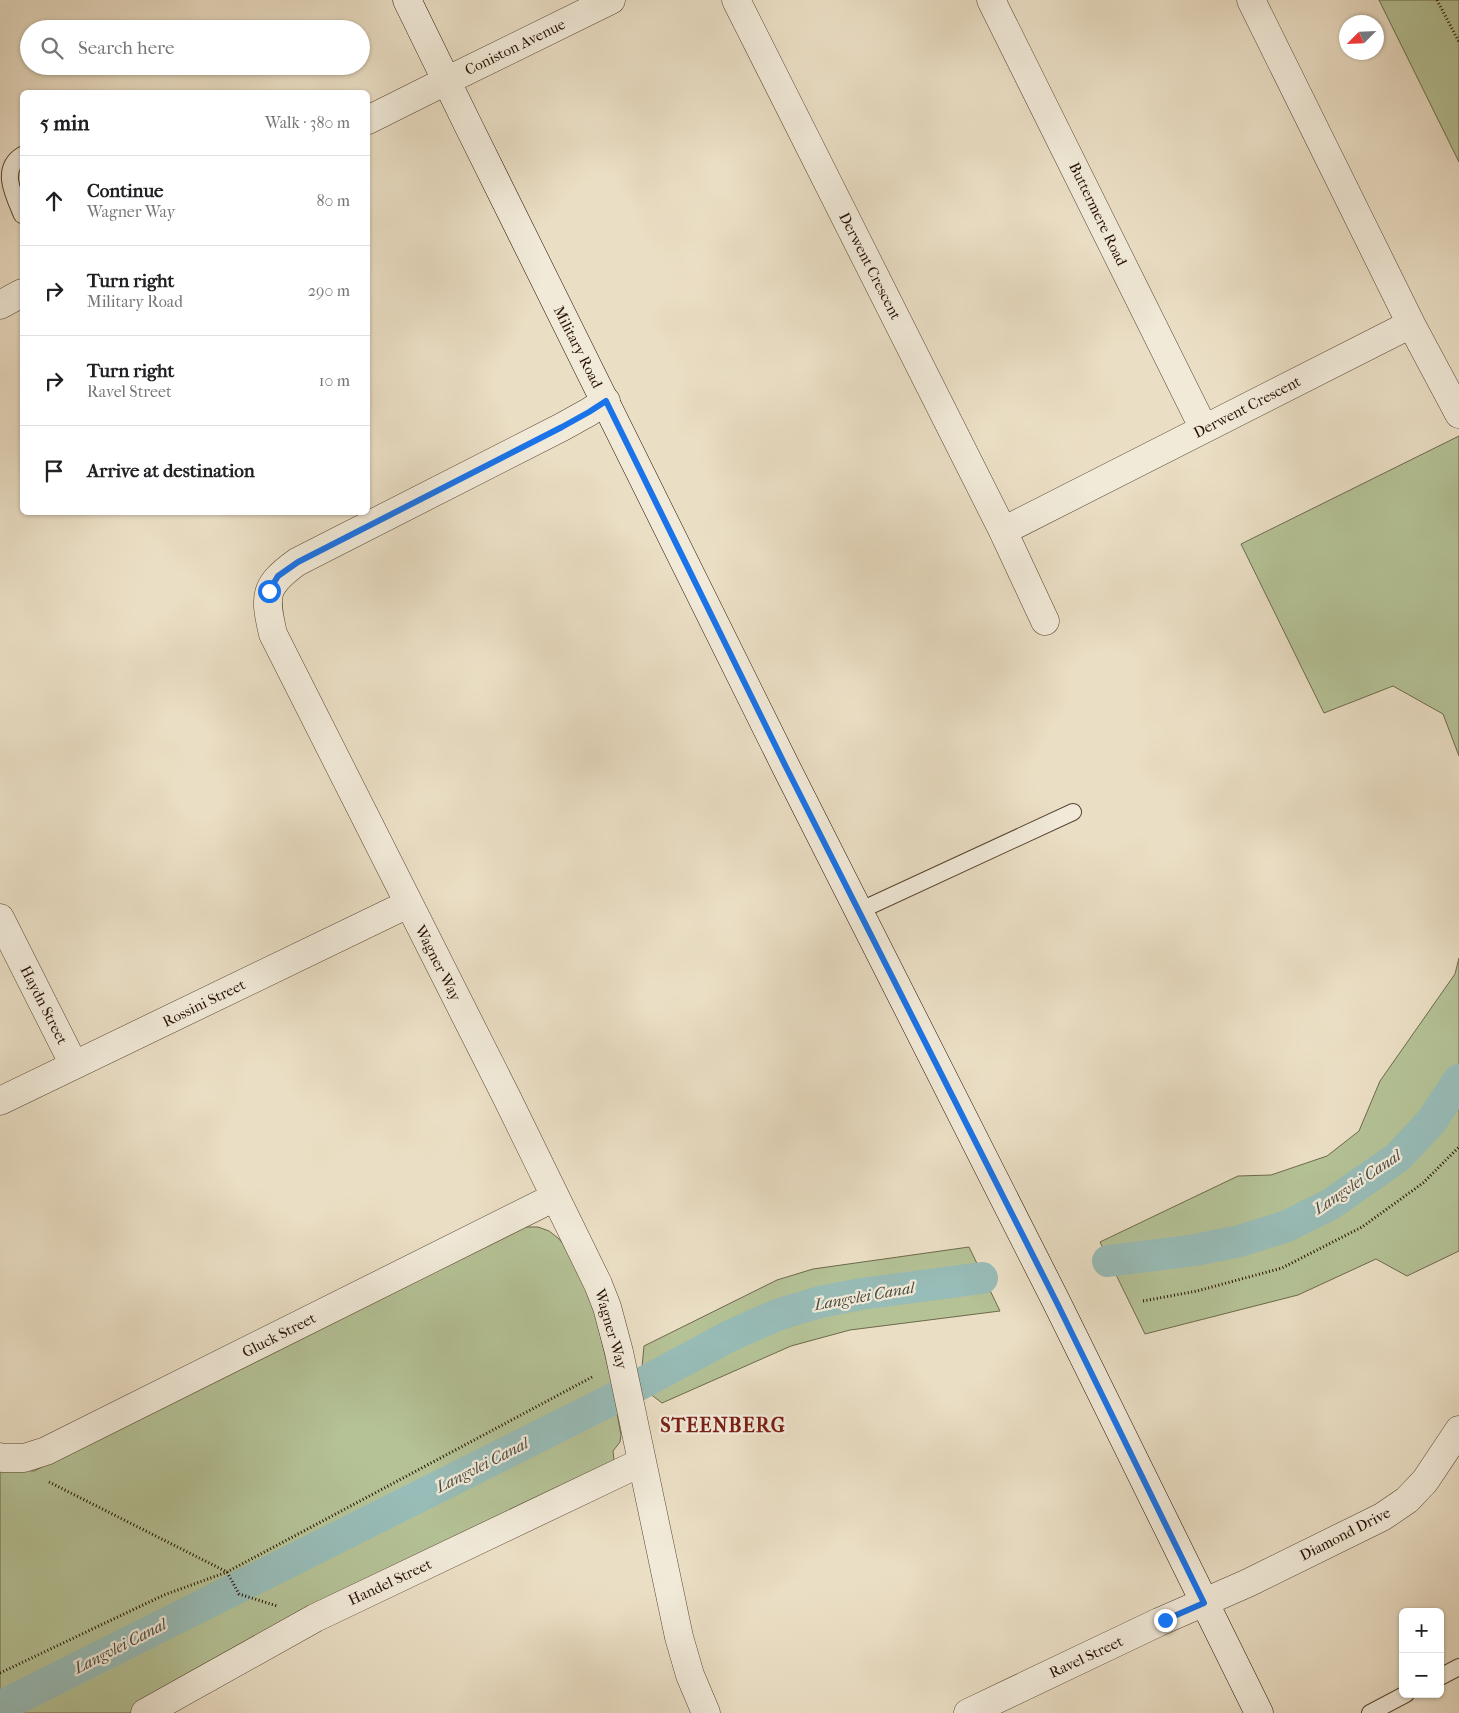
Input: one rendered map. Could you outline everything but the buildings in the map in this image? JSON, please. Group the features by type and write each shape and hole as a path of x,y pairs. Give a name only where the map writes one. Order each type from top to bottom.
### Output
{"street":[{"name":"Military Road","path":"407,0 859,911 1057,1303 1259,1713"},
{"name":"Coniston Avenue","path":"370,119 611,0"},
{"name":"Derwent Crescent","path":"736,0 1003,531 1046,622"},
{"name":"Buttermere Road","path":"991,0 1204,429"},
{"path":"1251,0 1411,324 1459,414"},
{"path":"0,304 20,294"},
{"name":"Derwent Crescent","path":"1003,531 1411,324"},
{"name":"Wagner Way","path":"606,401 562,427 298,562 278,576 269,591 268,611 273,634 555,1197 604,1299 622,1367 679,1637 690,1675 706,1713"},
{"name":"Rossini Street","path":"0,1101 408,904"},
{"name":"Haydn Street","path":"0,918 74,1065"},
{"name":"Gluck Street","path":"0,1457 24,1458 46,1452 555,1197"},
{"name":"Diamond Drive","path":"1204,1603 1382,1518 1406,1500 1425,1481 1459,1430"},
{"name":"Handel Street","path":"145,1713 315,1618 642,1462"},
{"name":"Ravel Street","path":"968,1713 1159,1622 1204,1603"}],"lane":[{"path":"20,156 8,166 7,175 11,191 20,211"},
{"path":"859,911 1073,812"},
{"path":"1444,1675 1459,1667"},
{"path":"1370,1713 1399,1698"}],"path":[{"path":"1437,0 1459,42"},
{"path":"1143,1301 1196,1291 1282,1268 1362,1228 1423,1183 1459,1147"},
{"path":"0,1673 164,1595 227,1572 622,1367"},
{"path":"46,1480 227,1572 239,1594"}],"green space":[{"path":"1379,0 1459,0 1459,162"},
{"path":"1459,436 1459,756 1443,714 1393,686 1324,713 1241,544"},
{"path":"1459,958 1459,1251 1407,1276 1376,1259 1298,1295 1145,1334 1100,1242 1238,1176 1271,1175 1327,1156 1359,1131 1380,1081 1455,974"},
{"path":"525,1227 538,1227 549,1231 566,1247 593,1304 610,1376 621,1435 620,1442 613,1451 614,1460 219,1661 131,1713 0,1713 0,1468 34,1471 512,1231"},
{"path":"969,1247 1000,1311 850,1330 791,1346 662,1403 649,1393 642,1367 644,1346 777,1280 813,1269"}],"waterway":[{"name":"Langvlei Canal","path":"1108,1261 1195,1250 1240,1241 1287,1226 1331,1204 1398,1157 1431,1122 1459,1080"},
{"name":"Langvlei Canal","path":"0,1707 605,1403 754,1325 780,1314 820,1302 861,1294 982,1278"}],"district":[{"name":"STEENBERG","path":"723,1425"}],"route":[{"path":"269,591 278,576 298,562 562,427 606,401 786,767 1057,1303 1204,1603 1165,1620"}]}
